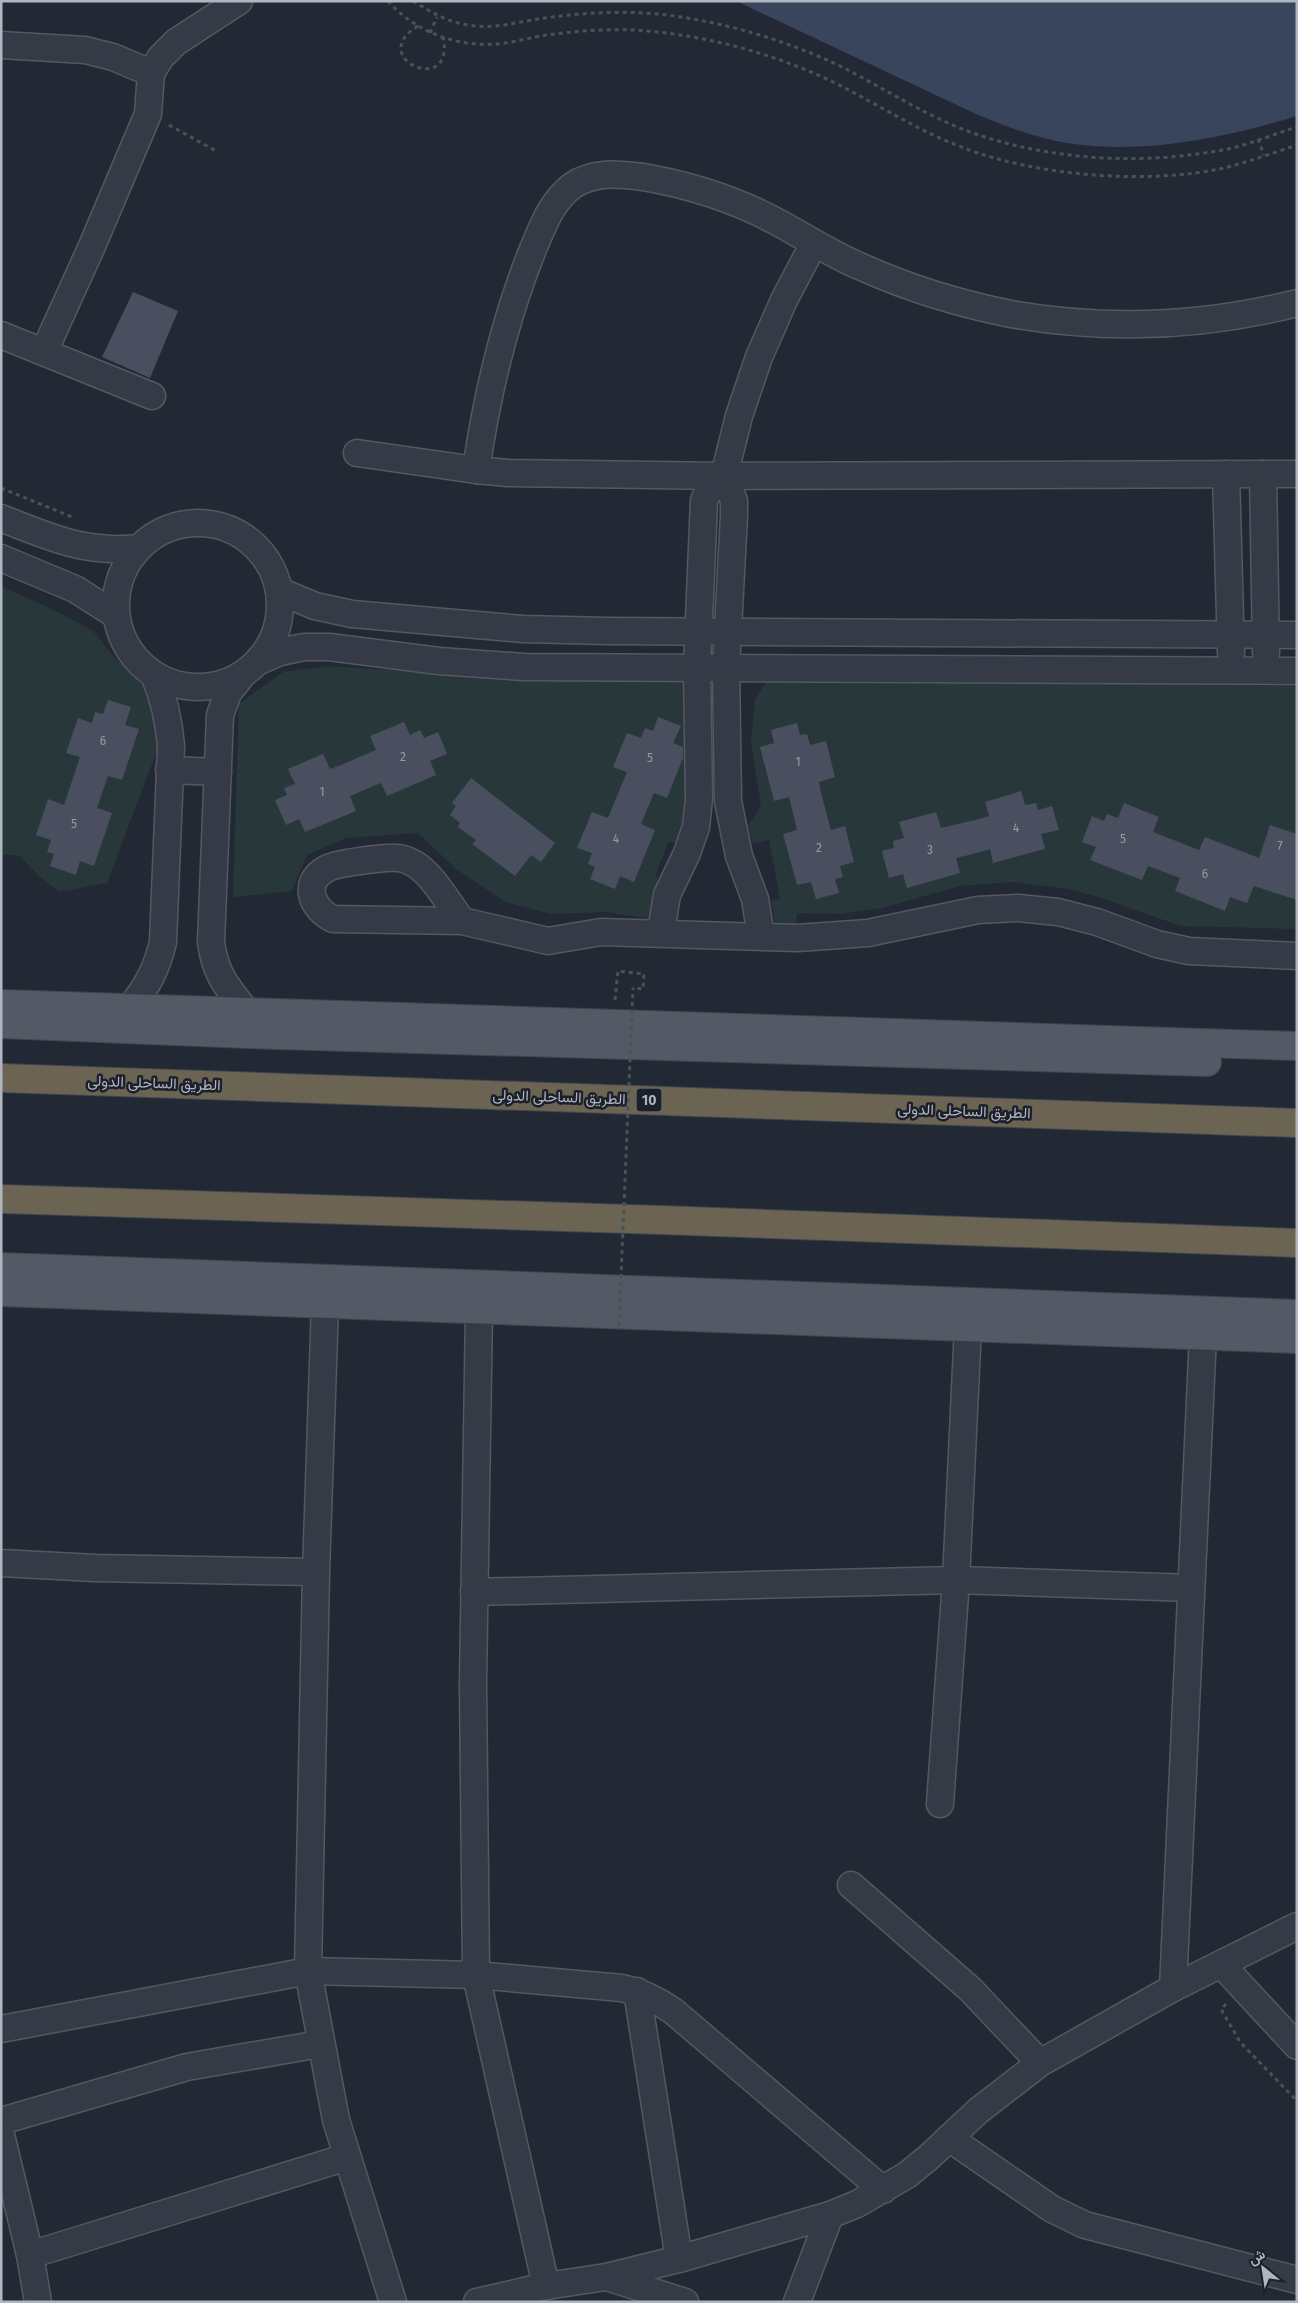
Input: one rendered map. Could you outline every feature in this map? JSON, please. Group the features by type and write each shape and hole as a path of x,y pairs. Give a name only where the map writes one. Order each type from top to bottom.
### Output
{"highway":[{"name":"الطريق الساحلى الدولى","path":"1,1078 1297,1123"},
{"path":"1,1199 651,1219 1297,1243"}],"main road":[{"path":"1,1004 1297,1046"},
{"path":"1,1024 248,1034 1297,1065"},
{"path":"1,1267 1297,1314"},
{"path":"1,1292 1297,1339"}],"street":[{"path":"44,352 92,246 148,114 151,73 161,57 176,42 239,1"},
{"path":"1,44 85,50 113,57 151,73"},
{"path":"476,470 486,407 500,344 519,283 555,202 573,185 595,175 619,174 660,180 701,190 778,222 814,244 861,267 918,290 1011,314 1071,323 1132,326 1194,323 1254,314 1297,303"},
{"path":"761,936 756,900 739,856 728,801 726,666 734,502 724,476 739,416 759,357 784,300 814,244"},
{"path":"1,335 152,396"},
{"path":"358,453 508,473 724,476 1297,474"},
{"path":"1226,474 1232,635 1231,671"},
{"path":"1263,474 1266,671"},
{"path":"661,932 667,894 688,853 700,799 696,667 704,500 711,486 724,476"},
{"path":"1,518 73,546 117,551 139,548"},
{"path":"246,1011 223,983 214,964 211,942 220,715 228,693 250,668 268,646 276,629 280,610 279,592 274,574 266,559 240,535 224,527 207,524 172,527 156,534 139,548 128,562 120,579 116,597 116,615 120,633 128,649 140,664 154,675 180,685 208,686 226,682 250,668 280,652 304,647 321,647 439,661 524,667 726,666 1297,671"},
{"path":"1,558 75,589 116,615"},
{"path":"279,592 333,611 438,623 599,631 698,630 727,632 1297,635"},
{"path":"130,1008 146,989 157,967 163,942 171,746 169,721 154,675"},
{"path":"169,770 218,772"},
{"path":"462,922 423,869 399,858 338,865 325,869 316,878 312,890 314,903 322,914 333,919 462,922 548,941 601,932 661,932 797,938 833,937 868,933 978,910 1018,908 1066,914 1097,922 1127,935 1189,951 1297,956"},
{"path":"325,1304 316,1572 308,1971 320,2044 336,2120 393,2302"},
{"path":"480,1309 473,1683 476,1974 564,2290"},
{"path":"940,1804 956,1580 968,1326"},
{"path":"1173,1988 1202,1336"},
{"path":"1,1563 96,1568 316,1572"},
{"path":"474,1592 956,1580 1191,1588"},
{"path":"851,1884 970,1989 1040,2063"},
{"path":"477,2302 564,2290 830,2215 883,2190 929,2157 993,2098 1040,2063 1173,1988 1297,1926"},
{"path":"1222,1964 1297,2046"},
{"path":"1,2029 308,1971 476,1974 622,1988 637,1991 656,1999 674,2011 883,2190"},
{"path":"637,1991 679,2259"},
{"path":"1,2121 187,2067 320,2044"},
{"path":"1,2135 30,2255 38,2302"},
{"path":"949,2138 1052,2209 1085,2225 1297,2280"},
{"path":"30,2255 347,2157"},
{"path":"797,2302 830,2215"},
{"path":"606,2277 686,2302"}],"path":[{"path":"388,1 398,12 430,33 466,43 503,44 564,33 630,30 671,33 725,44 778,60 829,80 922,130 965,149 1024,165 1087,174 1152,177 1222,168 1297,145"},
{"path":"413,1 437,17 469,26 502,26 544,18 588,13 630,13 674,16 730,27 784,43 836,64 930,114 971,132 1027,148 1080,156 1151,159 1219,151 1297,127"},
{"path":"430,33 437,17"},
{"path":"418,26 408,32 402,43 402,55 409,65 420,70 432,68 442,60 446,49 443,37"},
{"path":"148,114 216,151"},
{"path":"1258,139 1264,155"},
{"path":"614,1023 618,971 644,974 643,989 633,988 619,1326"},
{"path":"1244,1989 1221,2009 1240,2042 1297,2101"}],"shaded area":[{"path":"1,586 60,613 93,631 114,657 149,691 164,732 107,883 59,892 38,875 20,856 1,854"},
{"path":"328,666 422,672 668,677 689,684 687,843 668,842 656,874 660,891 651,919 606,912 551,914 506,902 456,869 418,833 346,838 307,855 292,891 233,897 239,704 283,672"},
{"path":"767,681 1297,686 1297,929 1181,926 1069,889 1012,882 960,886 882,908 839,914 797,913 795,926 786,928 775,924 771,900 780,899 769,840 753,843 748,826 761,806 751,743 755,699"}],"water":[{"path":"736,1 1297,1 1297,116 1241,131 1154,146 1096,146 1055,141 1020,131 976,114"}],"building":[{"path":"133,292 178,311 150,378 102,357"},
{"path":"108,700 131,707 125,725 139,729 122,780 108,776 97,808 112,813 94,866 80,861 76,875 50,866 54,854 47,852 51,840 36,835 48,799 64,805 80,757 66,753 78,718 92,723 95,712 103,714"},
{"path":"658,717 681,726 673,743 683,747 683,758 667,798 654,793 641,824 655,830 634,882 620,876 615,889 590,879 595,867 588,864 592,853 577,848 592,812 608,818 627,772 613,767 627,733 641,738 645,728 653,731"},
{"path":"404,722 410,735 420,730 424,738 438,732 447,754 430,761 436,775 387,796 381,783 350,796 356,811 305,832 299,819 286,825 275,800 287,795 284,788 295,784 288,769 323,754 330,769 341,765 376,750 370,736"},
{"path":"797,723 800,735 807,734 810,745 826,741 835,777 819,782 821,793 831,830 845,826 854,862 840,866 843,877 835,879 839,893 816,899 811,882 797,885 783,834 797,830 789,797 774,801 760,747 774,743 771,730"},
{"path":"471,778 555,843 541,862 531,855 515,876 472,844 476,840 458,827 460,823 450,815 456,806 452,803"},
{"path":"1021,791 1025,805 1036,803 1038,810 1052,806 1059,830 1041,834 1045,849 993,863 990,849 956,858 960,873 907,888 903,874 889,878 882,851 894,848 893,841 904,838 899,822 936,812 941,828 979,819 989,816 985,802"},
{"path":"1124,803 1159,817 1153,832 1199,850 1205,837 1259,858 1270,825 1297,834 1297,900 1254,886 1247,903 1230,897 1225,911 1175,891 1180,878 1148,866 1142,880 1090,860 1096,847 1082,842 1092,816 1104,821 1107,814 1118,818"}]}
